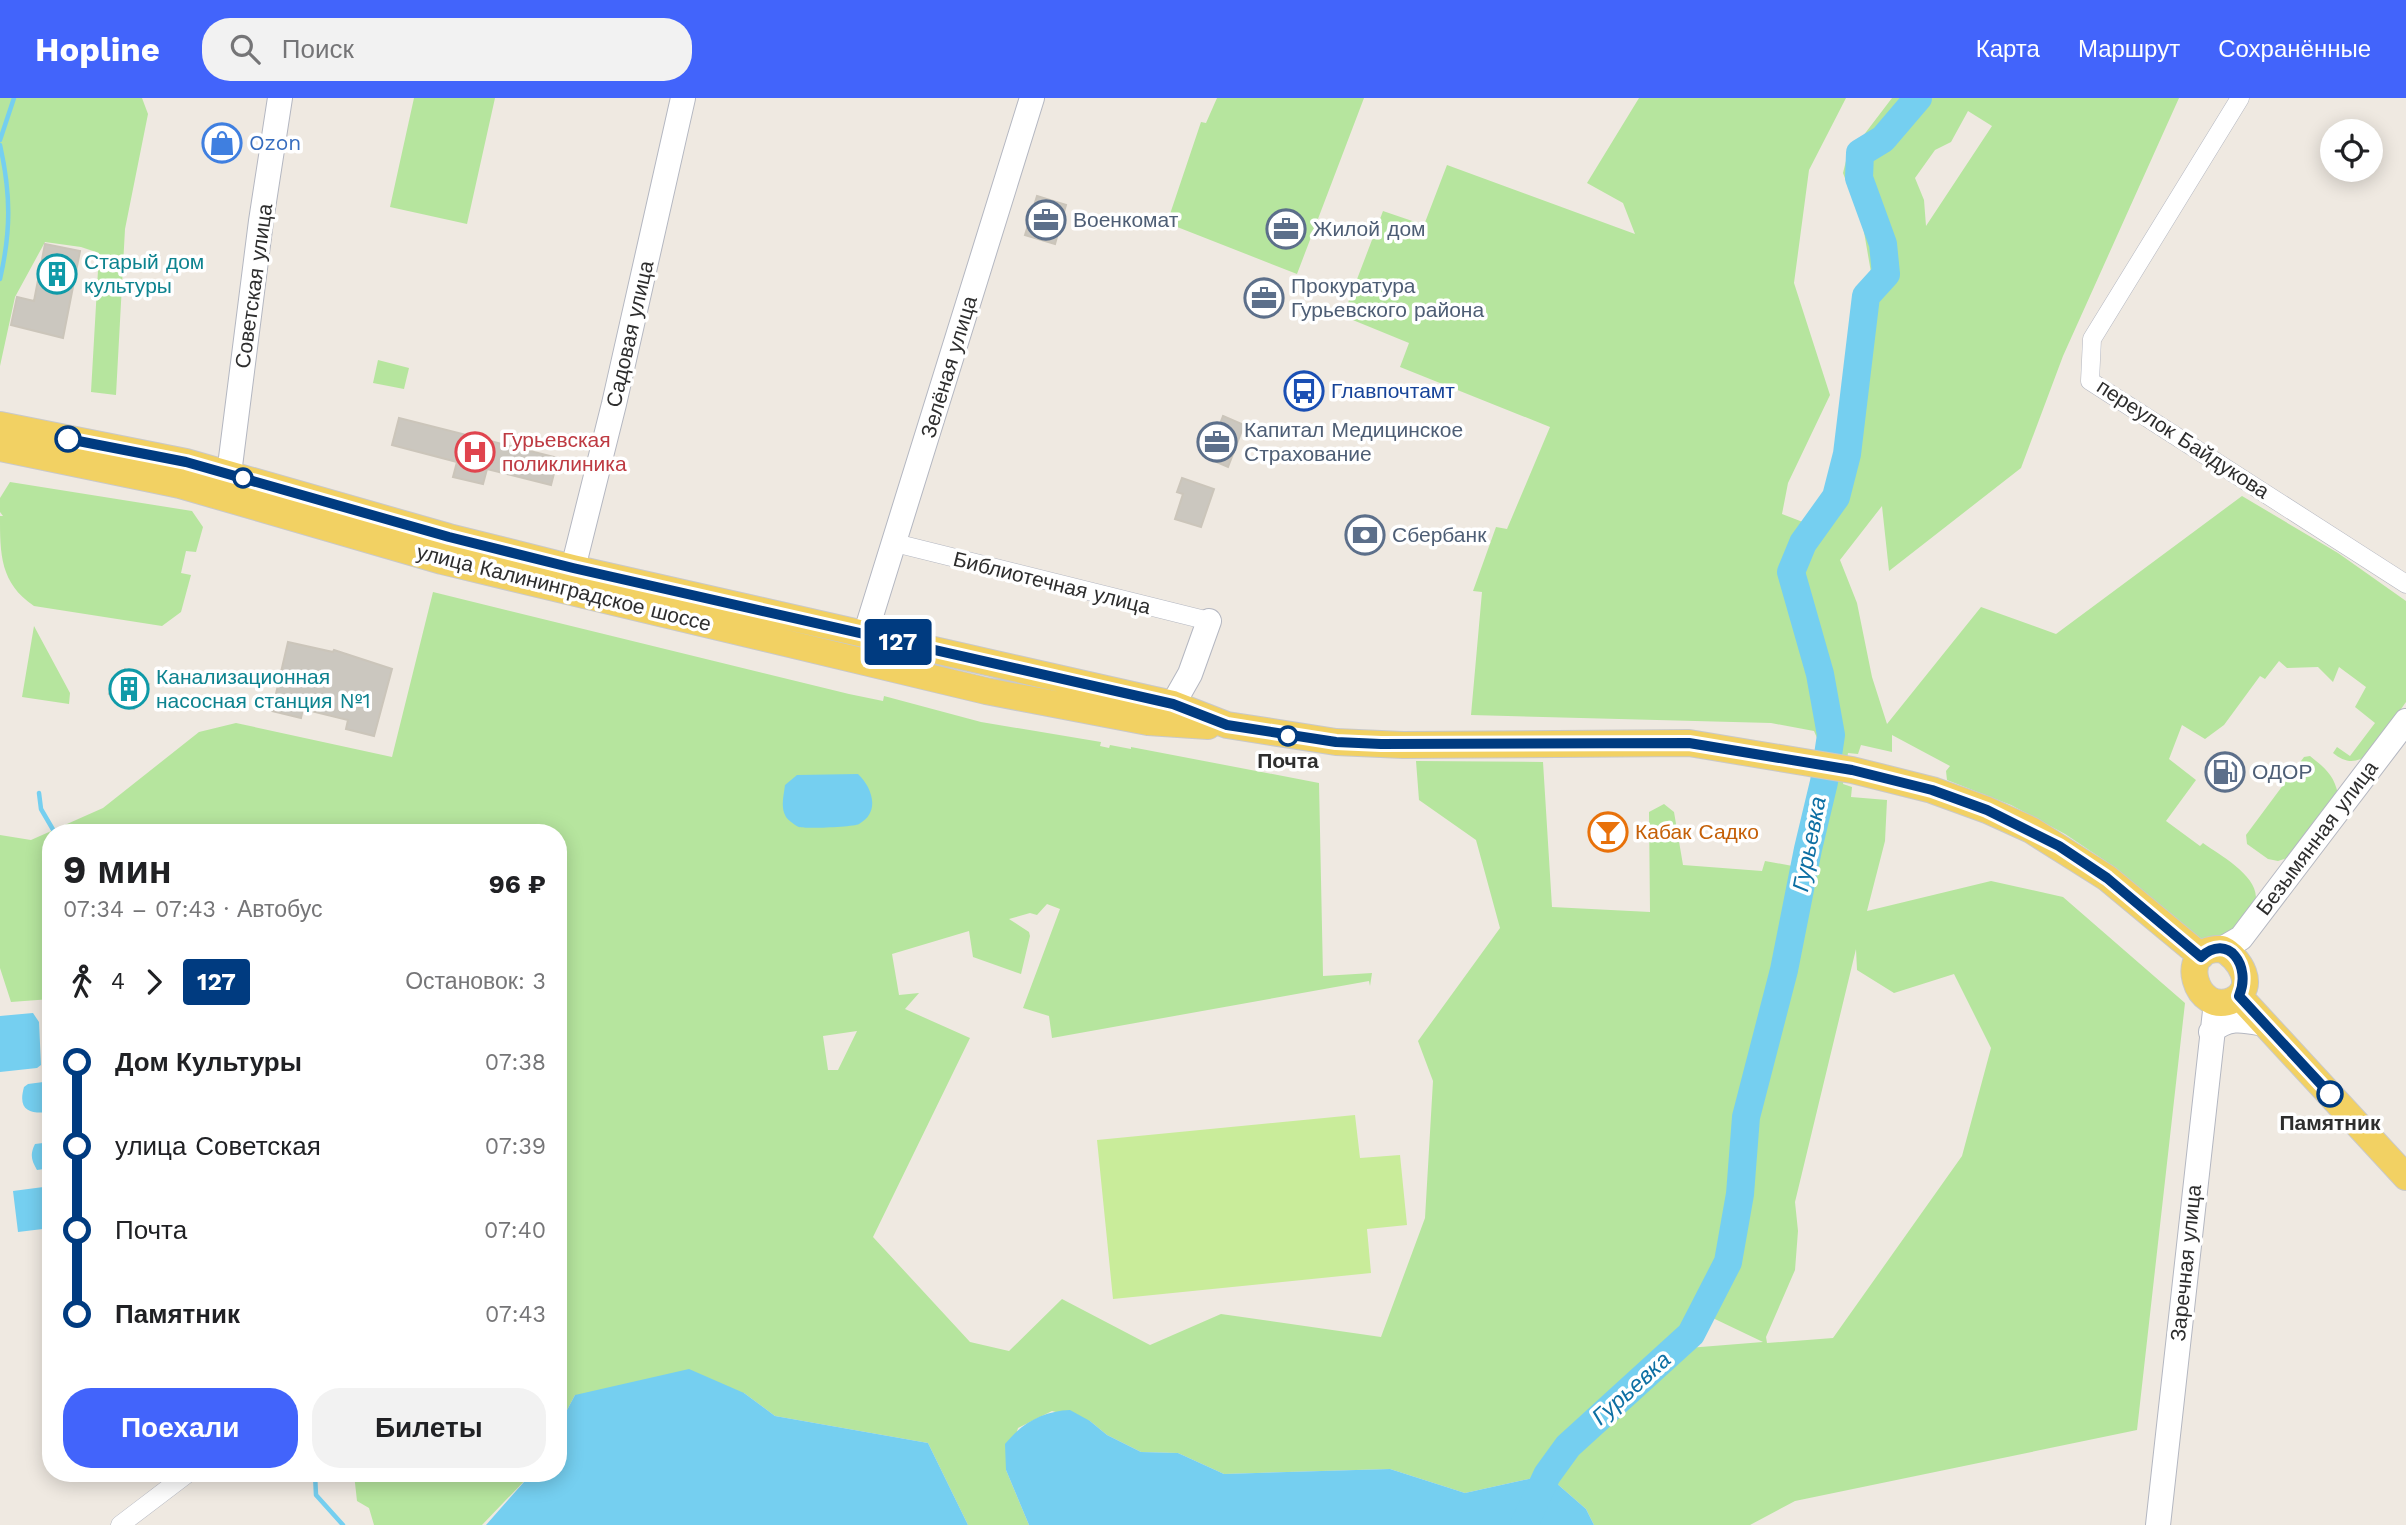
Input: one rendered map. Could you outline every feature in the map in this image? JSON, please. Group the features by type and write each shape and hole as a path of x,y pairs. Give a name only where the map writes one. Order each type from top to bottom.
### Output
{"main road":[{"name":"Советская улица","path":"226,485 280,98"},
{"name":"Садовая улица","path":"573,568 614,404 683,98"},
{"name":"Зелёная улица","path":"866,635 1032,98"},
{"name":"улица Калининградское шоссе","path":"0,425 186,462 226,485 442,561 986,691 1129,719 1195,708"},
{"name":"улица Калининградское шоссе","path":"0,448 180,485 226,485"},
{"path":"226,485 573,568 1336,742 1689,743 1852,770 1932,790 2009,820 2059,846 2225,951 2245,978 2227,999"},
{"path":"1195,708 1209,621"},
{"name":"Безымянная улица","path":"2225,951 2406,721"},
{"path":"2225,951 2195,963 2196,980 2206,997 2227,999 2264,1024 2406,1177"},
{"name":"Заречная улица","path":"2158,1525 2211,1032 2227,999"},
{"path":"2211,1032 2228,1021 2238,1019 2264,1024"}],"street":[{"name":"переулок Байдукова","path":"2240,98 2092,340 2090,381 2406,584"},
{"name":"Библиотечная улица","path":"895,543 1209,621"},
{"path":"121,1525 177,1482"}],"green space":[{"path":"0,98 142,98 148,114 125,229 116,395 91,392 99,253 81,247 45,242 15,297 0,366"},
{"path":"414,98 495,98 467,224 390,207"},
{"path":"1217,98 1364,98 1297,274 1167,223 1201,122 1206,123"},
{"path":"1639,98 1846,98 1809,170 1794,283 1830,395 1788,483 1782,514 1808,524 1829,500 1846,429 1842,411 1847,358 1861,297 1873,284 1863,226 1843,173 1847,157 1892,98 2179,98 2063,356 2021,468 1889,571 1882,506 1840,560 1857,603 1872,677 1887,724 1981,607 2056,634 2242,496 2338,553 2406,601 2406,702 2369,754 2364,757 2351,761 2333,753 2337,747 2350,756 2375,723 2355,707 2366,687 2339,667 2333,682 2318,667 2287,668 2279,661 2265,679 2260,676 2224,725 2205,739 2182,725 2169,759 2196,780 2166,821 2200,846 2203,843 2231,862 2249,879 2256,897 2247,916 2223,940 2204,941 2196,937 2113,866 2065,834 2011,805 1947,780 1946,771 1950,766 1892,735 1892,752 1861,745 1858,754 1848,753 1843,784 1852,787 1851,797 1887,800 1885,841 1867,911 1991,881 2063,897 2185,1003 2137,1430 1795,1501 1750,1525 1594,1525 1586,1509 1547,1475 1465,1493 1390,1469 1224,1474 1178,1453 1141,1452 1107,1435 1090,1421 1052,1411 1018,1428 1006,1470 1029,1525 968,1525 928,1443 775,1416 744,1393 575,1395 567,1410 567,824 67,824 103,808 199,732 236,723 392,757 433,592 849,694 883,701 884,696 981,722 1101,742 1100,746 1109,748 1110,745 1131,747 1319,783 1323,976 1372,973 1370,986 1369,981 1052,1038 1049,1016 1023,1008 1060,909 1047,904 1037,915 1030,913 1009,919 1029,932 1030,936 1021,974 973,957 969,931 892,954 899,995 919,993 905,1009 970,1038 873,1237 970,1342 1009,1351 1062,1299 1150,1345 1221,1314 1381,1337 1425,1218 1433,1081 1418,1041 1500,928 1476,840 1419,800 1416,761 1543,762 1552,907 1650,912 1649,812 1664,804 1674,812 1683,865 1762,871 1765,861 1798,867 1814,787 1817,780 1828,781 1833,749 1821,747 1814,731 1771,723 1471,715 1482,592 1473,591 1496,527 1507,529 1550,427 1400,367 1409,343 1343,316 1383,211 1424,225 1447,165 1635,234 1623,203 1587,183","holes":["1968,111 1992,126 1926,226 1924,200 1915,178 1935,150 1951,142","1856,949 1857,970 1894,993 1954,974 1991,1048 1962,1156 1833,1338 1767,1343 1766,1337 1795,1270 1798,1231 1795,1202","857,1031 838,1070 828,1070 823,1036","1696,1310 1763,1342 1688,1348"]},
{"path":"378,360 409,368 404,389 373,383"},
{"path":"10,482 192,511 203,527 196,552 186,551 181,573 191,575 181,612 162,626 34,606 14,588 4,567 0,498"},
{"path":"34,626 70,693 69,704 22,697"},
{"path":"2310,756 2328,772 2338,794 2293,856 2278,861 2268,859 2247,844 2246,835 2304,757"},
{"path":"0,835 31,840 42,835 42,1000 11,1002 0,968"},
{"path":"1355,1115 1360,1158 1400,1155 1407,1225 1367,1229 1371,1273 1113,1299 1097,1140"},
{"path":"355,1482 523,1482 482,1525 374,1525 369,1508 357,1501"}],"water":[{"path":"858,774 872,799 870,813 859,824 803,828 786,817 783,805 785,785 797,775"},
{"path":"33,1013 39,1022 41,1065 37,1068 0,1072 0,1016"},
{"path":"42,1082 42,1112 27,1110 22,1102 24,1087"},
{"path":"42,1143 42,1169 37,1170 33,1163 32,1151 35,1144"},
{"path":"42,1187 42,1229 18,1232 13,1191"},
{"path":"689,1369 744,1393 775,1416 928,1443 968,1525 486,1525 524,1482 567,1482 567,1410 575,1395"},
{"path":"1070,1410 1107,1435 1141,1452 1178,1453 1224,1474 1390,1469 1465,1493 1547,1475 1586,1509 1594,1525 1029,1525 1006,1470 1005,1444 1034,1420 1051,1413"}],"building":[{"name":"Военкомат","path":"1037,196 1066,205 1055,244 1025,235"},
{"name":"Старый дом культуры","path":"45,244 80,251 63,338 11,325 17,297 34,301"},
{"name":"Прокуратура Гурьевского района","path":"1257,283 1279,291 1270,313 1249,305"},
{"path":"1223,416 1244,425 1228,467 1207,458"},
{"name":"Гурьевская поликлиника","path":"399,418 558,458 551,485 487,469 483,484 453,477 457,462 392,445"},
{"path":"1182,478 1214,489 1201,527 1175,519 1183,494 1177,492"},
{"path":"288,642 333,652 334,650 392,669 374,736 346,729 348,720 303,709 301,718 272,711"},
{"name":"Канализационная насосная станция №1","path":"125,669 149,684 134,709 109,694"}],"waterway":[{"path":"0,140 14,98"},
{"name":"Гурьевка","path":"1524,1525 1547,1475 1568,1446 1691,1334 1728,1262 1740,1194 1746,1117 1784,970 1824,782 1831,735 1820,674 1791,572 1803,543 1836,497 1847,454 1866,296 1886,274 1883,244 1859,178 1860,153 1883,139 1918,98"},
{"path":"0,145 8,212 0,279"},
{"path":"39,793 41,809 50,824"},
{"path":"315,1482 316,1495 343,1525"}],"bus line":[{"name":"127","path":"68,439 186,462 449,537 573,568 1173,704 1227,725 1336,742 1403,745 1689,743 1852,770 1932,790 1987,810 2059,846 2107,878 2201,957 2213,949 2232,953 2242,966 2245,978 2239,996 2330,1094"}],"place":[{"name":"Ozon","path":"222,143"},
{"name":"Военкомат","path":"1046,220"},
{"name":"Жилой дом","path":"1286,229"},
{"name":"Старый дом культуры","path":"57,274"},
{"name":"Прокуратура Гурьевского района","path":"1264,298"},
{"name":"Главпочтамт","path":"1304,391"},
{"name":"Капитал Медицинское Страхование","path":"1217,442"},
{"name":"Гурьевская поликлиника","path":"475,452"},
{"name":"Сбербанк","path":"1365,535"},
{"name":"Канализационная насосная станция №1","path":"129,689"},
{"name":"Почта","path":"1288,736"},
{"name":"ОДОР","path":"2225,772"},
{"name":"Кабак Садко","path":"1608,832"},
{"name":"Памятник","path":"2330,1094"}]}
